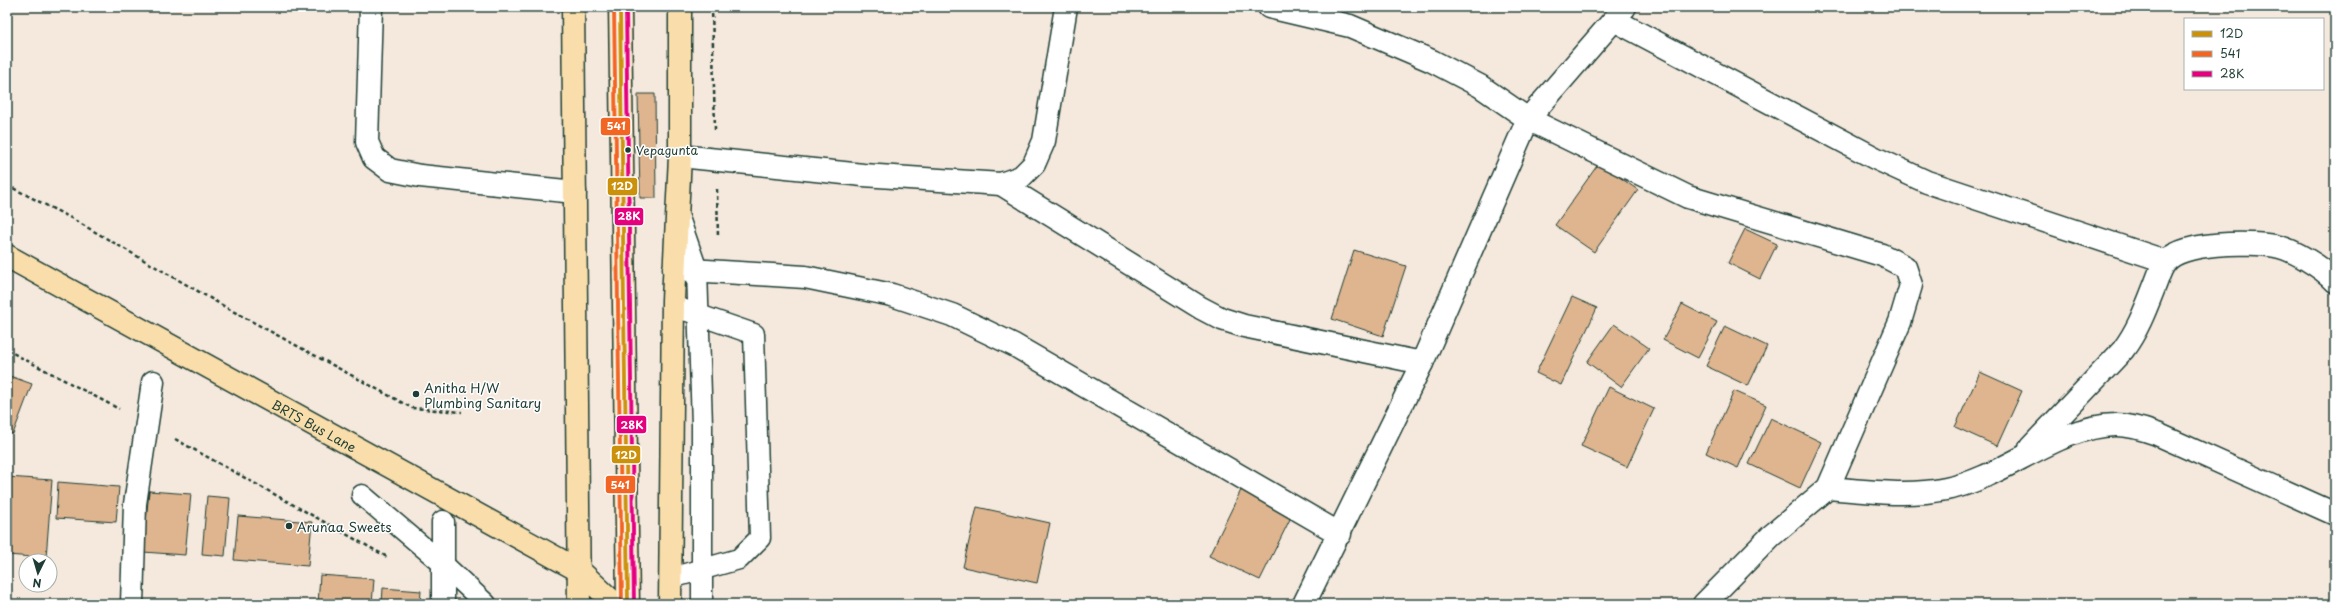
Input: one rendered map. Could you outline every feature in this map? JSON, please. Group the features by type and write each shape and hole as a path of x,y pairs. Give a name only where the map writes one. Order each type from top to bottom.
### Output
{"main road":[{"path":"573,7 580,571 579,604"},
{"path":"620,7 628,604"},
{"path":"670,604 673,306 680,156 680,7"},
{"name":"BRTS Bus Lane","path":"7,256 580,571 615,604"}],"street":[{"path":"371,7 367,142 374,158 390,170 420,176 576,192"},
{"path":"680,156 863,175 1001,184 1020,177 1034,164 1044,141 1066,7"},
{"path":"1269,7 1350,26 1432,61 1480,86 1528,119 1688,197 1882,254 1904,267 1911,285 1900,322 1828,488 1771,536 1704,604"},
{"path":"1304,604 1340,534 1422,364 1528,119 1620,13 1875,158 1927,182 2165,261"},
{"path":"1001,184 1222,320 1422,364"},
{"path":"2021,458 2122,350 2136,333 2165,261 2184,249 2205,244 2276,246 2301,257 2327,272 2335,281"},
{"path":"674,269 805,277 892,295 952,315 1014,345 1340,534"},
{"path":"132,604 135,504 153,382"},
{"path":"1828,488 1901,494 1946,489 1976,480 2074,433 2115,425 2136,426 2335,514"},
{"path":"443,522 443,604"}],"lane":[{"path":"677,213 697,270 702,426 702,604"},
{"path":"671,578 739,559 760,538 754,334 673,306"},
{"path":"362,495 443,564 486,604"}],"path":[{"path":"7,185 72,218 227,308 412,408 462,412"},
{"path":"7,350 147,424 394,561"}],"building":[{"path":"638,94 655,94 656,198 640,198"},
{"path":"1599,163 1638,190 1594,252 1555,225"},
{"path":"1745,229 1777,244 1760,279 1728,263"},
{"path":"1354,250 1406,266 1383,336 1332,319"},
{"path":"1572,297 1597,308 1561,385 1536,373"},
{"path":"1682,304 1717,322 1698,358 1663,340"},
{"path":"1614,324 1649,348 1621,387 1587,362"},
{"path":"1725,326 1767,346 1748,386 1706,366"},
{"path":"1980,372 2022,391 1997,446 1955,427"},
{"path":"7,375 32,384 13,434 7,432"},
{"path":"1609,387 1654,409 1627,467 1581,446"},
{"path":"1734,391 1766,405 1738,468 1706,453"},
{"path":"1771,418 1821,442 1800,488 1749,464"},
{"path":"7,477 52,480 46,553 18,553 18,556 7,555"},
{"path":"58,482 119,487 116,522 56,518"},
{"path":"1243,486 1294,511 1260,580 1209,556"},
{"path":"149,491 191,494 185,555 143,552"},
{"path":"207,496 230,498 225,556 202,554"},
{"path":"977,507 1050,523 1037,583 963,567"},
{"path":"238,516 312,522 308,566 234,560"},
{"path":"320,575 374,579 372,604 318,604"},
{"path":"383,588 421,591 420,604 382,604"},
{"path":"2015,598 2032,604 2013,604"}],"transit line":[{"name":"541","path":"614,7 622,604"},
{"name":"12D","path":"620,7 628,604"},
{"name":"28K","path":"626,7 634,604"}],"place":[{"name":"Vepagunta","path":"628,150"},
{"name":"Anitha H/W Plumbing Sanitary","path":"416,394"},
{"name":"Arunaa Sweets","path":"289,526"}]}
